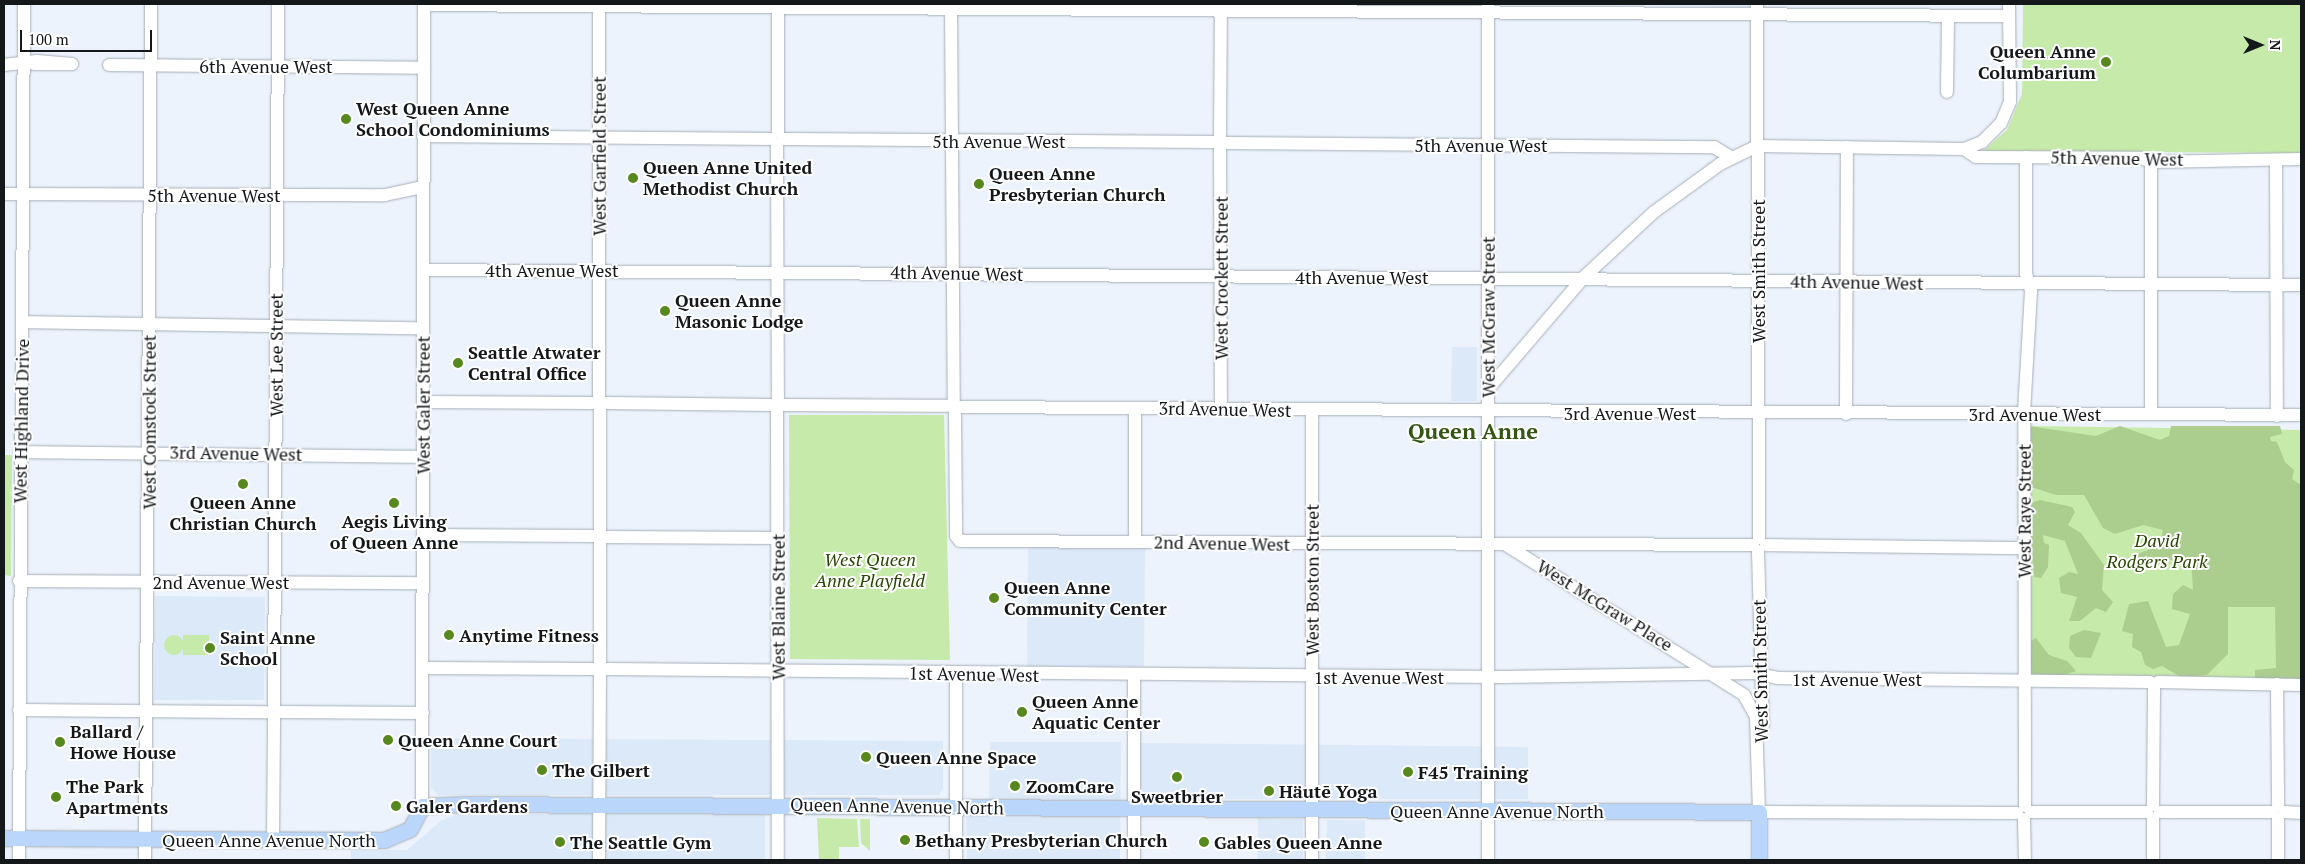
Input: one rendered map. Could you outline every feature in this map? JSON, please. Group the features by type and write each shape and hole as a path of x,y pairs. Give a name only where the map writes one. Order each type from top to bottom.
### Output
{"main road":[{"name":"Queen Anne Avenue North","path":"4,838 394,839 410,829 422,806 778,804 1134,809 1759,812"},
{"path":"1759,812 1759,860"}],"street":[{"name":"West Highland Drive","path":"18,860 23,194 28,64 24,4"},
{"name":"West Comstock Street","path":"145,860 150,452 151,4"},
{"name":"West Lee Street","path":"272,840 278,4"},
{"path":"424,4 1757,9 1849,10 1948,16 2009,10"},
{"name":"West Galer Street","path":"422,806 424,4"},
{"name":"West Garfield Street","path":"599,5 599,860"},
{"name":"West Blaine Street","path":"778,5 778,860"},
{"path":"951,6 954,406"},
{"name":"West Crockett Street","path":"1221,7 1221,408"},
{"name":"West McGraw Street","path":"1488,8 1488,860"},
{"name":"West Smith Street","path":"1757,9 1760,676 1763,744 1759,760"},
{"name":"5th Avenue West","path":"1757,146 1964,149 1993,135 2007,114 2009,10"},
{"path":"1948,16 1948,92"},
{"path":"4,65 28,64"},
{"name":"6th Avenue West","path":"109,65 424,68"},
{"name":"5th Avenue West","path":"423,136 1714,147 1732,158"},
{"path":"1488,390 1583,278 1654,212 1732,158 1757,146"},
{"path":"1846,148 1846,414"},
{"name":"5th Avenue West","path":"1964,149 1976,157 2141,158 2150,162 2276,163 2301,159"},
{"name":"West Raye Street","path":"2025,860 2024,413 2029,283 2026,157"},
{"path":"2150,162 2151,414"},
{"path":"2276,163 2277,416"},
{"name":"5th Avenue West","path":"4,194 385,195 423,187"},
{"name":"4th Avenue West","path":"423,270 1583,278 1847,283 2301,285"},
{"path":"22,322 422,328"},
{"name":"3rd Avenue West","path":"423,402 1758,414 2301,415"},
{"name":"2nd Avenue West","path":"954,406 956,539 1488,545"},
{"path":"1134,408 1134,542"},
{"name":"West Boston Street","path":"1312,410 1312,860"},
{"name":"3rd Avenue West","path":"20,452 276,452 422,457"},
{"path":"423,535 778,538"},
{"path":"1488,545 1759,545 2024,548"},
{"name":"West McGraw Place","path":"1506,545 1718,677"},
{"name":"2nd Avenue West","path":"19,581 423,583"},
{"name":"1st Avenue West","path":"423,668 1134,676 1760,676 2301,685"},
{"path":"956,674 956,860"},
{"path":"1134,676 1134,860"},
{"name":"West Smith Street","path":"1718,677 1751,705 1759,760 1759,812"},
{"path":"2153,860 2154,684"},
{"path":"2278,684 2278,860"},
{"path":"19,710 422,713"},
{"name":"Queen Anne Avenue North","path":"1759,812 2301,812"}],"shaded area":[{"path":"1548,4 1750,4 1750,7"},
{"path":"1452,347 1477,347 1477,401 1451,401"},
{"path":"1028,546 1145,547 1144,666 1027,666"},
{"name":"Saint Anne School","path":"155,596 265,597 264,700 154,700"},
{"path":"431,738 943,741 943,788 939,795 439,795 431,787"},
{"path":"990,742 1121,742 1120,860 967,860 966,812 989,812"},
{"path":"1140,743 1528,747 1528,799 1140,799"},
{"path":"459,814 765,814 765,860 351,860 351,850 407,850 442,820"},
{"path":"1258,818 1303,819 1303,860 1258,860"},
{"path":"1327,820 1365,821 1365,860 1326,860"}],"green space":[{"path":"2023,4 2301,4 2301,153 1983,151 2007,130 2022,94"},
{"name":"West Queen Anne Playfield","path":"789,415 944,415 950,660 790,659"},
{"name":"David Rodgers Park","path":"2028,426 2301,430 2301,677 2287,680 2030,676"},
{"path":"2028,426 2096,436 2120,426 2160,440 2169,436 2171,426 2280,426 2282,434 2270,437 2271,441 2277,442 2285,462 2294,470 2292,479 2301,485 2301,680 2255,678 2255,670 2276,668 2275,607 2228,607 2228,654 2207,675 2181,677 2162,666 2153,669 2145,665 2141,652 2132,647 2133,634 2122,631 2129,604 2148,601 2166,647 2179,645 2190,614 2172,609 2173,594 2183,585 2193,590 2191,559 2164,560 2154,569 2133,563 2137,554 2159,546 2163,530 2143,525 2115,534 2103,528 2084,495 2056,495 2028,486"},
{"path":"4,455 12,455 11,576 4,575"},
{"path":"2040,500 2072,507 2075,512 2068,525 2081,533 2104,565 2102,590 2113,602 2106,612 2096,608 2080,621 2069,621 2077,597 2061,593 2059,578 2069,572 2078,574 2065,541 2043,535 2044,543 2049,545 2048,567 2041,578 2034,577 2028,504"},
{"path":"2084,630 2101,633 2091,658 2076,657 2069,648 2070,636"},
{"path":"174,635 181,638 184,645 181,652 174,655 167,652 164,645 167,638"},
{"path":"183,635 209,635 209,655 183,655"},
{"path":"2036,638 2049,655 2067,661 2076,671 2062,676 2030,676 2029,642"},
{"path":"817,818 857,819 859,847 839,847 839,860 819,860"},
{"path":"860,819 870,819 870,851 861,843"}],"place":[{"name":"Queen Anne Columbarium","path":"2106,62"},
{"name":"West Queen Anne School Condominiums","path":"346,119"},
{"name":"Queen Anne United Methodist Church","path":"633,178"},
{"name":"Queen Anne Presbyterian Church","path":"979,184"},
{"name":"Queen Anne Masonic Lodge","path":"665,311"},
{"name":"Seattle Atwater Central Office","path":"458,363"},
{"name":"Queen Anne Christian Church","path":"243,484"},
{"name":"Aegis Living of Queen Anne","path":"394,503"},
{"name":"Queen Anne Community Center","path":"994,598"},
{"name":"Anytime Fitness","path":"449,635"},
{"name":"Saint Anne School","path":"210,648"},
{"name":"Queen Anne Aquatic Center","path":"1022,712"},
{"name":"Queen Anne Court","path":"388,740"},
{"name":"Ballard / Howe House","path":"60,742"},
{"name":"Queen Anne Space","path":"866,757"},
{"name":"The Gilbert","path":"542,770"},
{"name":"F45 Training","path":"1408,772"},
{"name":"Sweetbrier","path":"1177,777"},
{"name":"ZoomCare","path":"1015,786"},
{"name":"Häutē Yoga","path":"1269,791"},
{"name":"The Park Apartments","path":"56,797"},
{"name":"Galer Gardens","path":"396,806"},
{"name":"Bethany Presbyterian Church","path":"905,840"},
{"name":"The Seattle Gym","path":"560,842"},
{"name":"Gables Queen Anne","path":"1204,842"}],"district":[{"name":"Queen Anne","path":"1473,431"}]}
